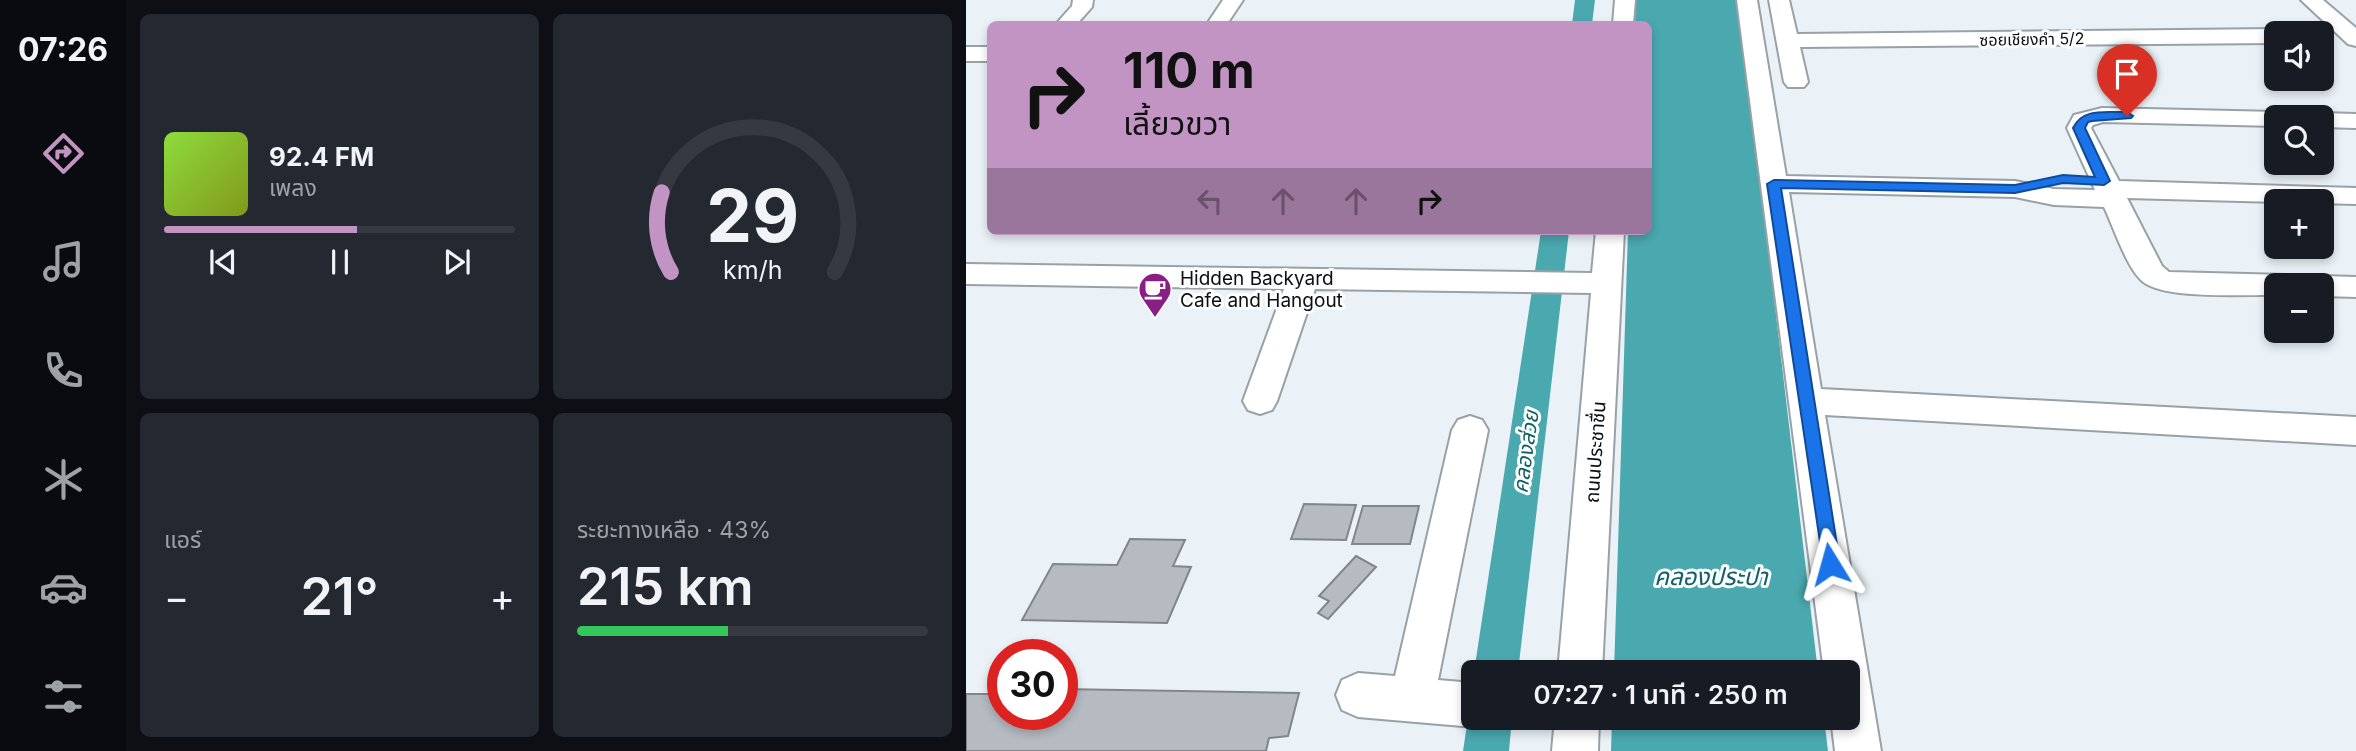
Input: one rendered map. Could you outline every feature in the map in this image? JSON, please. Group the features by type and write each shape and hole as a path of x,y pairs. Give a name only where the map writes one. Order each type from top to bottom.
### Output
{"street":[{"path":"1069,21 1082,7 1083,0"},
{"path":"1219,21 1233,0"},
{"path":"1623,21 1625,0"},
{"path":"1747,0 1844,660"},
{"path":"1779,0 1796,82"},
{"path":"2311,0 2353,37"},
{"name":"ซอยเชียงคำ 5/2","path":"1787,41 2264,36"},
{"path":"2334,36 2353,37"},
{"path":"966,54 987,54"},
{"path":"2264,119 2091,117 2083,120 2079,128 2150,272 2158,279 2168,282 2264,284"},
{"path":"2334,120 2356,121"},
{"path":"1774,184 2015,189 2054,197 2108,190 2356,196"},
{"name":"ถนนประชาชื่น","path":"1580,660 1592,283 1609,235"},
{"path":"966,274 1592,283"},
{"path":"1260,401 1303,279"},
{"path":"2334,286 2356,287"},
{"path":"1806,401 2356,431"},
{"path":"1412,699 1470,430"},
{"path":"1358,695 1461,704"},
{"path":"1575,751 1576,730"},
{"path":"1855,730 1858,751"}],"water":[{"name":"คลองประปา","path":"1636,0 1739,0 1817,660 1614,660 1628,235 1652,235 1652,21 1635,21"},
{"path":"1612,730 1825,730 1828,751 1611,751"}],"building":[{"path":"1304,504 1356,505 1346,540 1291,539"},
{"path":"1363,506 1419,506 1410,544 1352,544"},
{"path":"1130,539 1185,540 1173,566 1191,567 1167,623 1022,620 1053,564 1117,565"},
{"path":"1356,556 1376,567 1328,619 1318,613 1329,601 1319,596"},
{"path":"1078,689 1299,693 1288,736 1269,738 1266,751 966,751 966,694 987,694 987,730 1078,730"}],"waterway":[{"name":"คลองส่วย","path":"1582,21 1585,0"},
{"name":"คลองส่วย","path":"1498,660 1554,235"},
{"name":"คลองส่วย","path":"1486,751 1489,730"}],"place":[{"name":"Hidden Backyard Cafe and Hangout","path":"1155,319"}],"route":[{"path":"1830,564 1774,184 2015,189 2028,184 2063,179 2104,181 2079,128 2083,120 2091,117 2127,116"}]}
